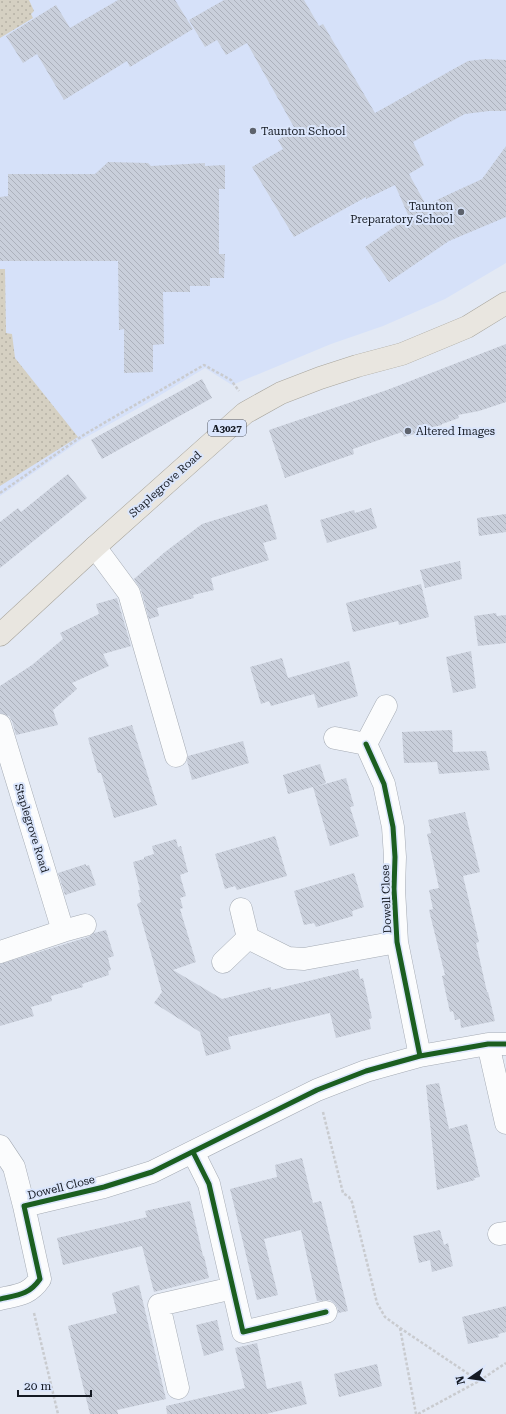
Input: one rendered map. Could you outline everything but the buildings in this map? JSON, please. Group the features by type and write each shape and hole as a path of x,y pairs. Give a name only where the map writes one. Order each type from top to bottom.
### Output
{"main road":[{"name":"Staplegrove Road","path":"0,635 95,547 225,430 251,409 281,393 320,378 402,354 467,327 506,303"}],"street":[{"path":"95,547 129,593 176,756"},
{"path":"335,738 366,744 386,706"},
{"name":"Staplegrove Road","path":"0,725 64,931"},
{"name":"Dowell Close","path":"366,744 384,784 393,827 397,942 420,1056"},
{"path":"241,909 248,938 288,958 304,960 397,942"},
{"path":"0,952 85,925"},
{"path":"223,962 248,938"},
{"path":"497,1044 506,1123"},
{"name":"Dowell Close","path":"24,1206 104,1187 152,1172 317,1090 366,1071 420,1056 497,1044"},
{"name":"Dowell Close","path":"0,1146 14,1167 40,1279 34,1288 27,1292"},
{"path":"193,1152 209,1184 242,1332 326,1312"},
{"path":"178,1388 159,1305 233,1288"},
{"path":"0,1299 27,1292"}],"path":[{"path":"0,493 85,434 204,365 231,380 251,409"},
{"path":"317,1090 344,1193 352,1202 377,1303 386,1317 400,1328 479,1381"},
{"path":"27,1292 38,1324 58,1414"},
{"path":"400,1328 417,1414 479,1381 506,1363"}],"shaded area":[{"name":"Taunton School","path":"0,0 506,0 506,263 445,299 383,326 331,344 232,385 205,368 144,405 81,440 0,496"},
{"path":"0,0 29,0 34,11 31,14 33,18 0,38"},
{"path":"0,269 5,269 6,333 12,334 15,358 78,437 0,486"}],"cycle path":[{"path":"366,744 384,784 393,827 397,942 420,1056"},
{"path":"0,1299 23,1294 32,1288 40,1279 24,1206 104,1187 152,1172 317,1090 366,1071 420,1056 488,1044 506,1044"},
{"path":"193,1152 209,1184 243,1332 326,1312"}],"place":[{"name":"Taunton School","path":"253,131"},
{"name":"Taunton Preparatory School","path":"461,212"},
{"name":"Altered Images","path":"408,431"}]}
